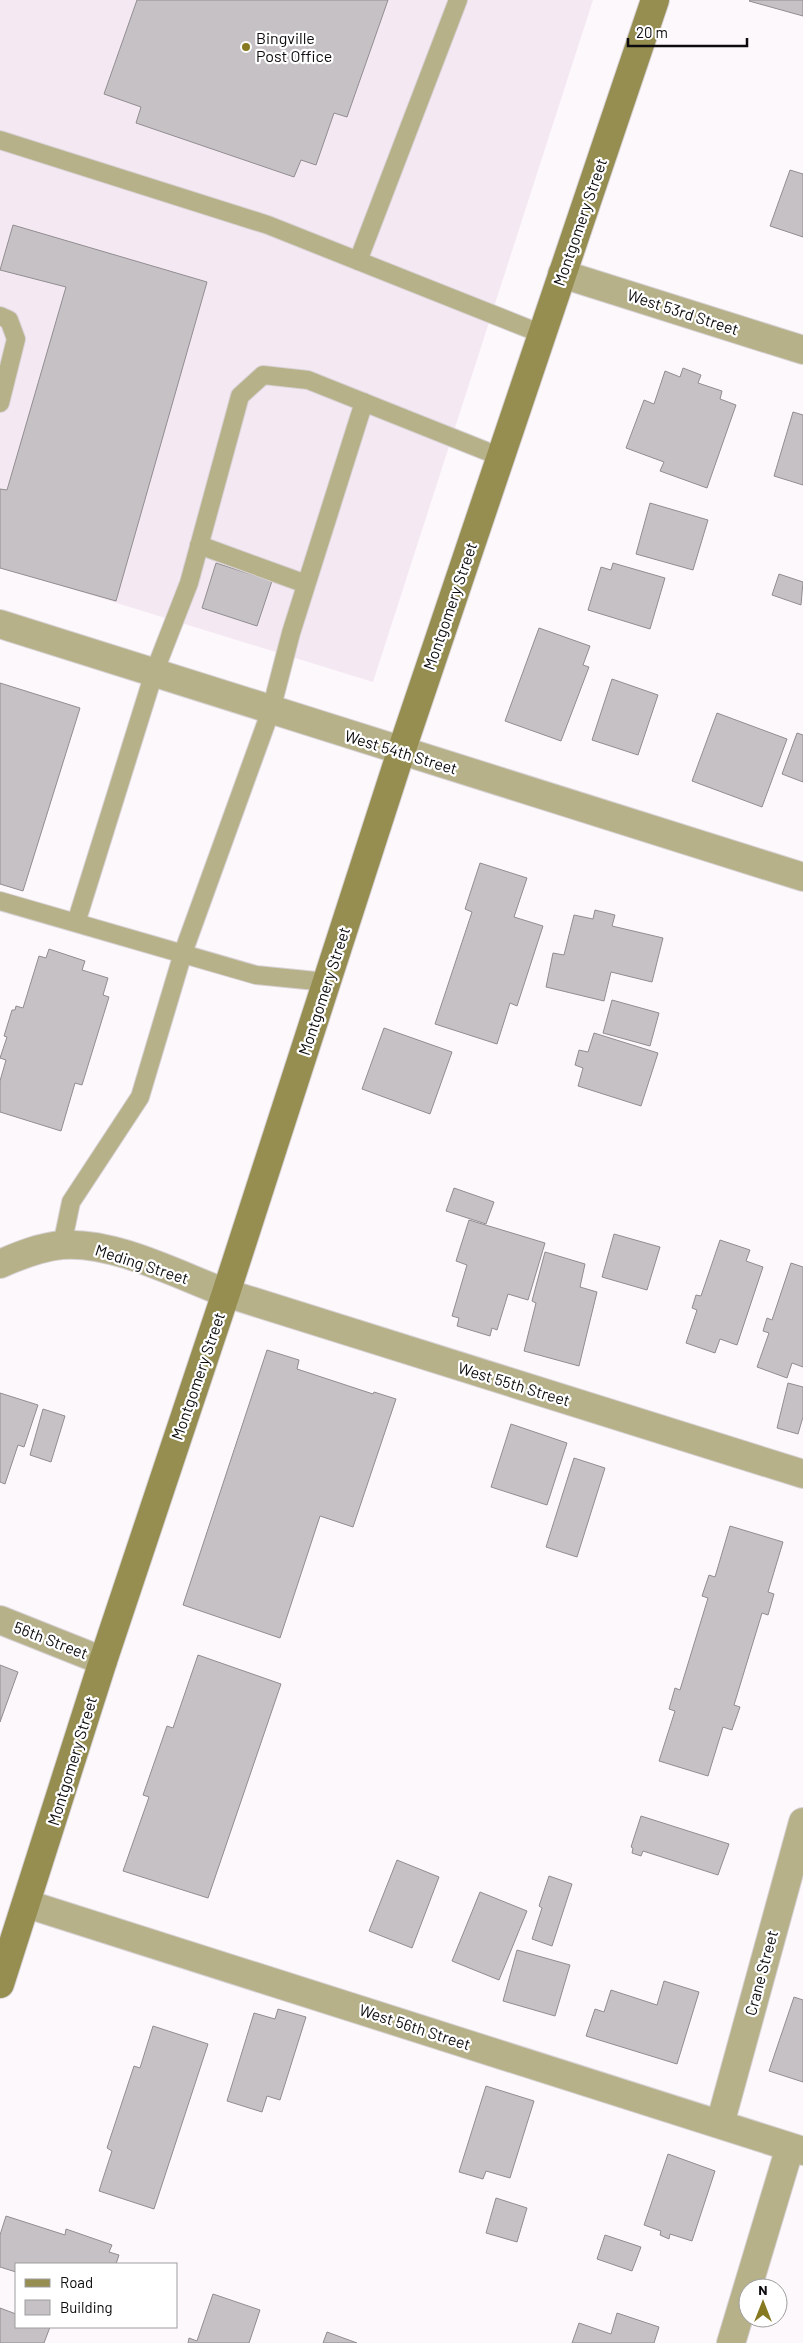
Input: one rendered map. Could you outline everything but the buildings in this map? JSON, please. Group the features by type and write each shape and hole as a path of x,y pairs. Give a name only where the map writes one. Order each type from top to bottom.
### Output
{"main road":[{"name":"Montgomery Street","path":"0,1984 103,1661 226,1294 401,752 655,0"}],"street":[{"name":"West 53rd Street","path":"562,274 803,350"},
{"name":"West 54th Street","path":"0,624 401,752 803,877"},
{"name":"Meding Street","path":"0,1264 23,1253 62,1245 99,1248 138,1259 226,1294"},
{"name":"West 55th Street","path":"226,1294 803,1474"},
{"name":"56th Street","path":"0,1620 103,1661"},
{"name":"Crane Street","path":"720,2124 803,1822"},
{"name":"West 56th Street","path":"27,1904 796,2149"},
{"path":"731,2343 796,2149"}],"lane":[{"path":"358,261 458,0"},
{"path":"0,140 268,225 542,334"},
{"path":"0,316 9,320 16,339 0,404"},
{"path":"76,923 154,673 189,583 240,396 263,375 308,380 501,457"},
{"path":"62,1245 71,1202 140,1097 183,953 271,710 291,633 364,402"},
{"path":"199,545 306,584"},
{"path":"0,901 256,975 326,982"}],"shaded area":[{"path":"0,0 593,0 373,682 0,567"}],"place":[{"name":"Bingville Post Office","path":"246,47"}]}
